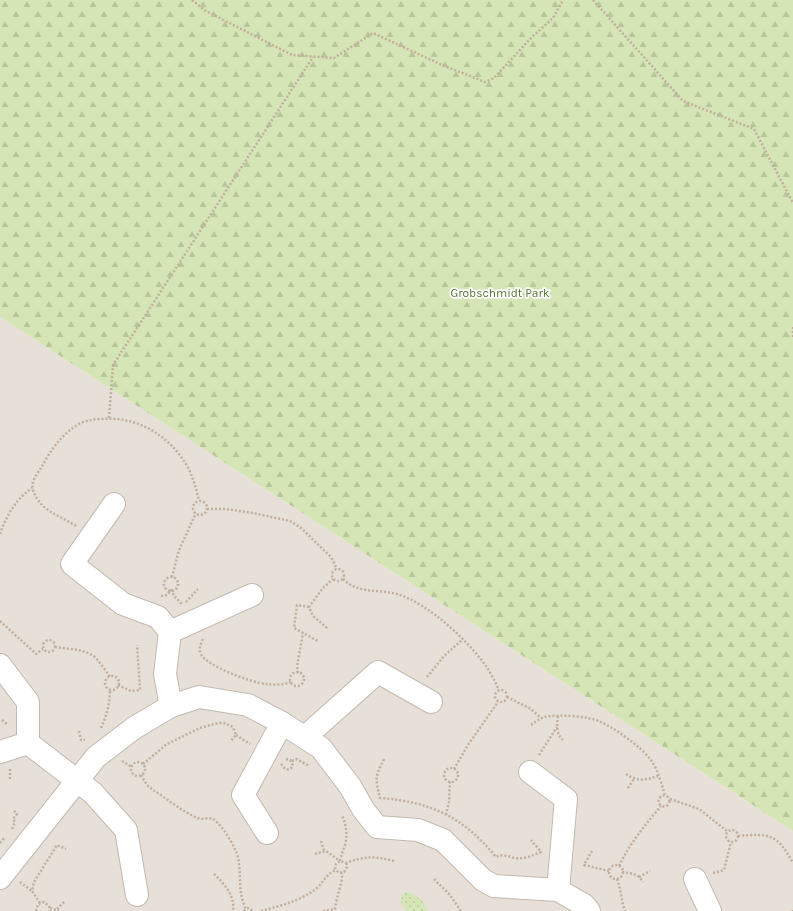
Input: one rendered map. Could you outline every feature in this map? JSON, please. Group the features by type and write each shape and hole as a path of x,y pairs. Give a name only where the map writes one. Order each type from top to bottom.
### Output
{"lane":[{"path":"114,504 90,536 72,564 123,604 158,617 170,632 165,674 171,706"},
{"path":"170,632 252,595"},
{"path":"0,665 28,702 28,742"},
{"path":"305,737 378,672 422,697"},
{"path":"0,878 96,757 134,728 171,706 199,696 248,705 282,723 321,748 350,786 363,809 378,827 418,830 443,840 482,880 494,886 558,890 584,905 589,911"},
{"path":"267,833 243,795 282,723"},
{"path":"0,752 28,742"},
{"path":"28,742 93,793 126,830 137,895"},
{"path":"530,772 566,799 558,890"},
{"path":"695,879 710,911"}],"path":[{"path":"192,0 206,12 292,55 334,58 373,33 442,65 485,82 494,78 531,38 553,18 563,0"},
{"path":"593,0 683,101 754,129 793,202"},
{"path":"109,418 113,364 313,56"},
{"path":"793,328 793,338"},
{"path":"0,534 7,516 18,501 32,488 34,479 46,458 64,436 81,424 94,419 109,418 125,420 154,431 168,441 187,465 194,480 199,501"},
{"path":"32,488 37,500 43,507 90,536"},
{"path":"199,501 205,503 207,509"},
{"path":"172,577 179,550 196,513 194,510 194,505 199,501"},
{"path":"196,513 202,514 207,509 226,509 290,521 301,528 331,557 337,569 344,573 343,579"},
{"path":"333,579 332,573 337,569"},
{"path":"172,577 177,581 177,585 175,589 169,590 165,588 164,581 167,578 172,577"},
{"path":"333,579 338,582 343,579"},
{"path":"309,607 323,588 333,579"},
{"path":"343,579 349,585 361,590 396,594 412,599 450,627 487,668 499,690 505,692 507,697 531,709 541,718"},
{"path":"309,607 297,605 294,628 318,641"},
{"path":"309,607 313,616 327,628"},
{"path":"0,621 36,654 43,649 44,643 49,640 53,642 56,647 89,654 96,658 110,677 117,679 118,685"},
{"path":"291,682 295,686 300,686 303,683 303,677 298,673 297,666 303,633"},
{"path":"204,636 199,649 205,660 211,664 254,682 278,685 291,682"},
{"path":"422,697 444,656 462,640"},
{"path":"118,685 131,691 140,690 137,645"},
{"path":"43,649 50,653 54,651 56,647"},
{"path":"291,682 292,676 298,673"},
{"path":"101,730 110,701 110,690 105,683 110,677"},
{"path":"110,690 114,689 118,685"},
{"path":"498,702 495,696 496,692 499,690"},
{"path":"498,702 504,702 507,697"},
{"path":"454,769 468,745 498,702"},
{"path":"558,716 557,727 560,737 563,740"},
{"path":"531,725 541,718 558,716 588,718 601,722 636,745 649,758 665,795 670,799 698,809 727,831 733,830 737,832 738,836"},
{"path":"143,764 167,744 200,728 218,723 230,724 233,727 236,735 230,742"},
{"path":"530,772 549,738 557,727"},
{"path":"79,731 81,740 87,740"},
{"path":"292,761 293,766 291,769 286,770 283,768 282,765 284,760 288,759 292,761 297,759 312,768"},
{"path":"384,759 376,774 380,798 405,800 439,810 482,840 496,857 506,855 515,858 523,858 541,852 531,840"},
{"path":"137,762 143,764 145,770 141,775 136,776 133,773 132,767 137,762"},
{"path":"450,781 445,777 445,772 448,769 454,769"},
{"path":"450,781 456,779 458,776 454,769"},
{"path":"626,774 634,779 641,780 658,776"},
{"path":"141,775 147,785 153,790 198,818 212,818 226,834 235,847 238,858 241,897 245,910 250,909 253,911"},
{"path":"628,788 634,779"},
{"path":"446,815 449,802 450,781"},
{"path":"661,806 658,800 660,797 665,795"},
{"path":"661,806 665,807 668,805 670,799"},
{"path":"619,866 638,834 661,806"},
{"path":"0,843 14,827 15,822 13,819 17,814 14,811"},
{"path":"336,870 336,864 340,861 347,835 346,826 341,811"},
{"path":"727,831 725,837 727,841 731,842"},
{"path":"731,842 736,840 738,836 763,834 779,843 793,863"},
{"path":"321,841 324,851"},
{"path":"695,879 724,870 731,842"},
{"path":"40,903 32,891 34,882 57,845 66,849"},
{"path":"315,854 324,851 346,863 363,858 394,861"},
{"path":"592,851 584,865 609,871"},
{"path":"342,873 347,869 346,863"},
{"path":"609,871 613,866 619,866"},
{"path":"617,879 621,877 622,872 619,866"},
{"path":"336,870 342,873"},
{"path":"261,911 289,903 305,895 315,889 332,871 336,870"},
{"path":"609,871 611,877 617,879"},
{"path":"640,876 650,871"},
{"path":"622,872 640,876 643,882"},
{"path":"323,911 335,909 336,899 343,877 342,873"},
{"path":"214,874 229,890 232,899 233,911"},
{"path":"434,879 450,895 461,911"},
{"path":"617,879 625,911"},
{"path":"40,903 46,903 50,909 58,910 64,901"},
{"path":"36,911 37,906 40,903"}],"shaded area":[{"path":"0,317 793,831 793,911 0,911"}],"green space":[{"name":"Grobschmidt Park","path":"0,0 793,0 793,831 0,317"},
{"path":"409,892 422,900 428,911 407,911 400,902 404,893"}]}
